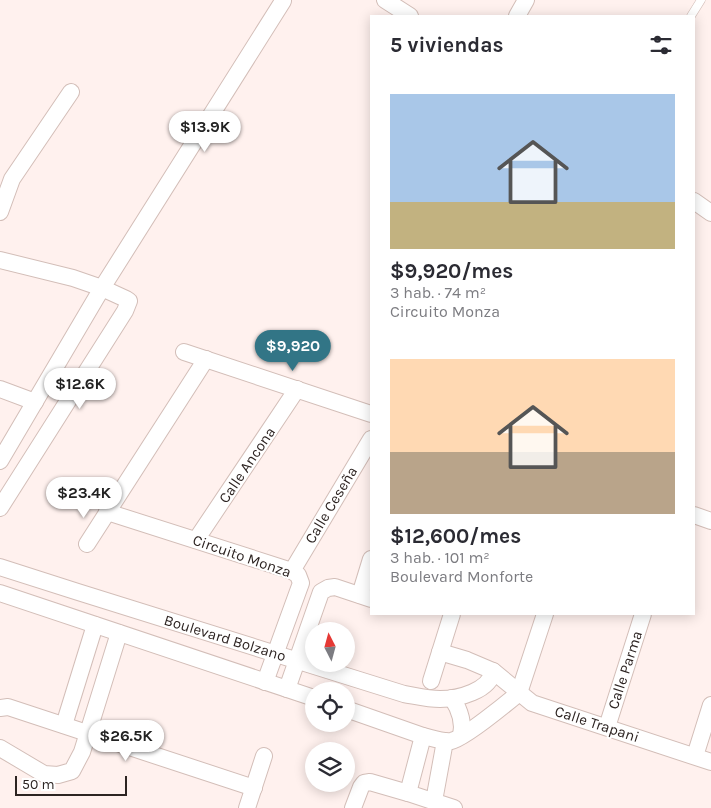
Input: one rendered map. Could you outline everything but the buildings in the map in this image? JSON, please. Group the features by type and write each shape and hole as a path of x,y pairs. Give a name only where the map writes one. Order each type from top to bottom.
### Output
{"street":[{"path":"0,461 102,288 282,0"},
{"path":"386,0 408,15"},
{"path":"517,15 526,0"},
{"path":"0,212 12,179 71,92"},
{"path":"695,202 711,212"},
{"path":"0,260 73,278 102,288 129,301 0,508"},
{"path":"184,352 370,414"},
{"path":"87,544 206,359"},
{"path":"0,389 35,402"},
{"name":"Calle Ancona","path":"196,540 297,389"},
{"name":"Calle Ceseña","path":"292,571 370,441"},
{"name":"Circuito Monza","path":"107,512 292,571 298,575 301,582 265,682"},
{"path":"695,515 711,521"},
{"name":"Boulevard Bolzano","path":"0,567 404,694 440,699 452,698 470,693 486,684 490,680 493,671"},
{"path":"287,689 321,592 335,587 366,597 370,567"},
{"name":"Boulevard Bolzano","path":"0,593 305,695"},
{"path":"431,681 452,615"},
{"path":"355,712 423,736 453,738 506,704 519,693 545,615"},
{"name":"Calle Parma","path":"607,727 643,615"},
{"path":"64,725 95,625"},
{"path":"0,748 44,774 58,775 72,771 82,752 119,633"},
{"name":"Calle Trapani","path":"440,652 467,660 493,671 532,703 711,762"},
{"path":"434,801 453,738 462,730 461,716 452,698"},
{"path":"695,756 711,705"},
{"path":"0,708 8,707 254,788"},
{"path":"408,792 423,736"},
{"path":"248,808 264,756"},
{"path":"353,808 361,787 364,783 370,782 408,792 454,808"}],"lane":[{"path":"693,15 701,0"}]}
